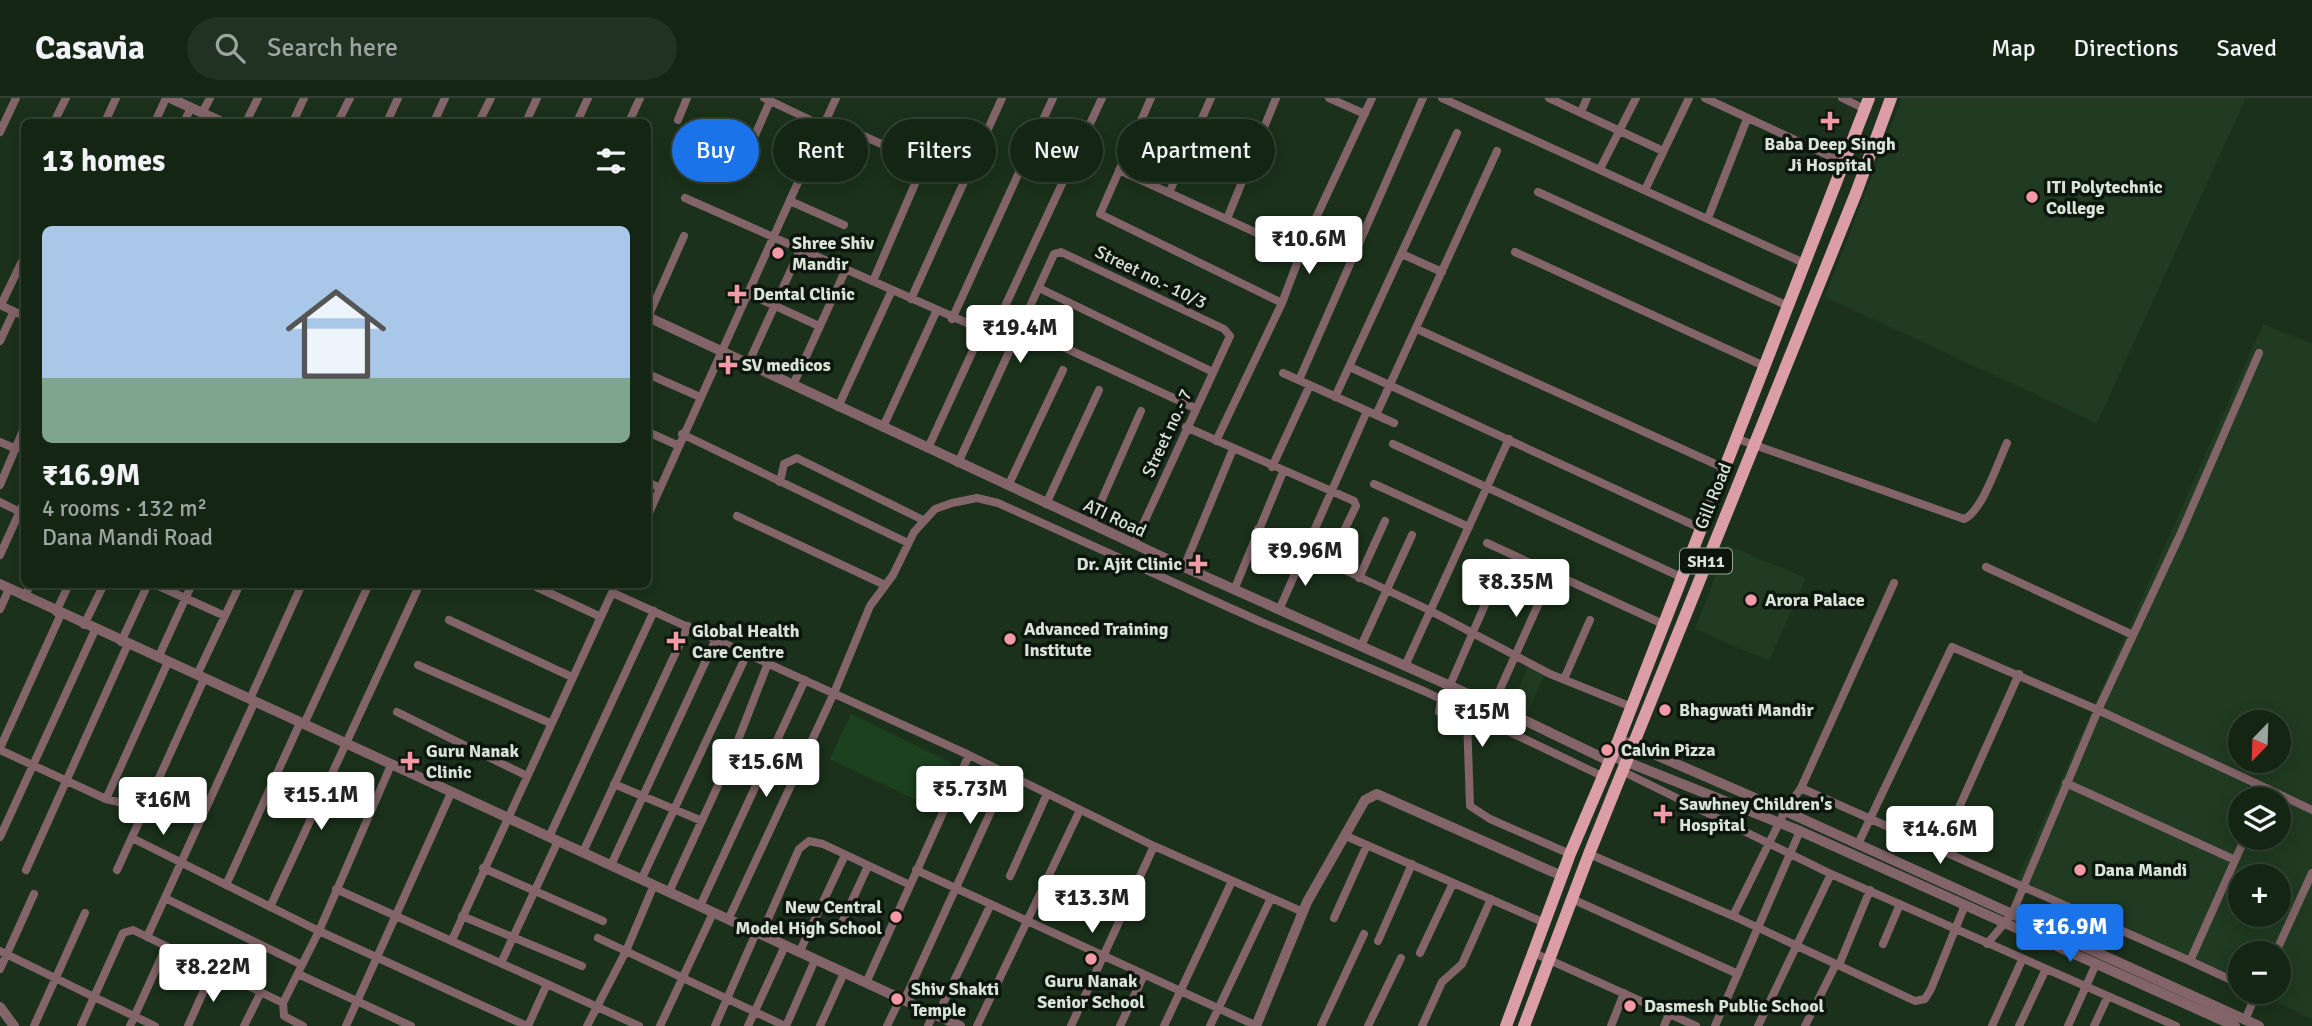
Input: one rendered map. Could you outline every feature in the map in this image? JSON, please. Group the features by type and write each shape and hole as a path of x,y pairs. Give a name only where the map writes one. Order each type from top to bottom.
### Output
{"main road":[{"name":"Gill Road","path":"1524,1026 1588,853 1864,172 1891,98"},
{"name":"Gill Road","path":"1506,1026 1570,854 1632,707 1867,103"}],"street":[{"path":"0,132 16,98"},
{"path":"56,119 66,98"},
{"path":"106,119 116,98"},
{"path":"157,119 168,98 215,119"},
{"path":"202,113 210,98"},
{"path":"248,119 258,98"},
{"path":"294,119 304,98"},
{"path":"340,119 350,98"},
{"path":"388,119 398,98"},
{"path":"435,119 445,98"},
{"path":"481,119 491,98"},
{"path":"527,119 537,98"},
{"path":"578,119 588,98"},
{"path":"630,119 640,98"},
{"path":"678,119 687,98"},
{"path":"826,119 836,98"},
{"path":"911,299 1002,98"},
{"path":"952,319 1053,98"},
{"path":"685,198 846,268 936,312 992,334 1102,98"},
{"path":"1142,119 1151,98"},
{"path":"1170,193 1211,98"},
{"path":"1227,219 1276,98"},
{"path":"1329,98 1366,114"},
{"path":"1216,441 1282,303 1301,253 1372,98"},
{"path":"1299,380 1423,98"},
{"path":"1441,98 1804,263"},
{"path":"1549,98 1663,151"},
{"path":"1581,112 1587,98"},
{"path":"1600,169 1636,98"},
{"path":"1646,190 1689,98"},
{"path":"1705,98 1864,172"},
{"path":"1842,98 1867,103"},
{"path":"759,121 767,100 816,119"},
{"path":"186,119 191,108"},
{"path":"1708,218 1748,118"},
{"path":"1335,397 1457,133"},
{"path":"1279,610 1331,491 1417,329 1497,151"},
{"path":"1117,175 1101,215 1282,303"},
{"path":"651,508 677,445 749,294 798,182"},
{"path":"873,281 916,182"},
{"path":"1146,182 1301,253"},
{"path":"1538,192 1787,306"},
{"path":"790,201 844,225"},
{"path":"651,310 684,236"},
{"path":"748,364 801,248"},
{"name":"Street no.- 10/3","path":"1039,288 1056,251 1224,330 1230,336"},
{"path":"1515,252 1764,366"},
{"path":"1402,254 1442,272"},
{"path":"21,263 1,305 21,314"},
{"path":"793,385 846,268"},
{"path":"958,463 1039,288 1213,372"},
{"path":"838,407 892,290"},
{"path":"749,294 820,326"},
{"path":"0,341 14,311"},
{"path":"883,427 936,312"},
{"name":"ATI Road","path":"651,318 1134,544 1624,766 1780,822 1965,905 2009,919"},
{"path":"1022,328 1195,408"},
{"path":"1417,329 1724,468"},
{"path":"928,448 982,331"},
{"name":"Street no.- 7","path":"1134,544 1230,336"},
{"path":"1987,944 2009,919 2098,710 2259,353"},
{"path":"1350,367 1700,528"},
{"path":"1008,486 1063,370"},
{"path":"1283,373 1394,423"},
{"path":"651,375 700,397"},
{"path":"1272,467 1310,385"},
{"path":"1046,503 1099,390"},
{"path":"1091,524 1141,411"},
{"path":"1186,427 1356,503 1340,539"},
{"path":"651,433 677,445"},
{"path":"682,434 908,543"},
{"path":"0,485 21,436"},
{"path":"1735,438 1964,519 1976,509 2007,443"},
{"path":"1405,666 1509,439"},
{"path":"0,442 16,449"},
{"path":"1393,444 1681,577"},
{"path":"1184,567 1234,449"},
{"path":"780,482 784,464 797,458 923,520"},
{"path":"1234,590 1283,472"},
{"path":"651,484 660,488"},
{"path":"1374,484 1469,527"},
{"path":"728,920 834,693 870,606 923,520 935,509 977,498 989,500 1441,699 1602,776"},
{"path":"0,502 21,512"},
{"path":"0,555 21,515"},
{"path":"737,516 885,585"},
{"path":"1359,578 1385,521"},
{"path":"1258,529 1429,610 1564,680 1632,707"},
{"path":"1361,646 1412,535"},
{"path":"1487,544 1663,624"},
{"path":"1986,567 2133,635"},
{"path":"1450,685 1497,577"},
{"path":"1733,916 1785,811 1801,788 1894,583"},
{"path":"0,609 5,587 89,628 253,700 506,819 642,878 960,1026"},
{"path":"25,597 28,588"},
{"path":"68,588 0,749 106,799 144,808"},
{"path":"0,836 33,764 103,588"},
{"path":"26,870 146,588"},
{"path":"163,588 225,616"},
{"path":"106,799 190,588"},
{"path":"117,870 238,588"},
{"path":"147,937 300,588"},
{"path":"226,885 367,588"},
{"path":"270,907 418,588"},
{"path":"539,588 601,617"},
{"path":"452,940 550,723 615,589 653,611 969,755 1154,846 1303,912"},
{"path":"1493,705 1542,596"},
{"path":"501,963 653,611"},
{"path":"449,620 572,677"},
{"path":"1564,680 1590,620"},
{"path":"583,852 688,626"},
{"path":"611,865 716,639"},
{"path":"1858,844 1952,647 2019,674 2264,787"},
{"path":"642,878 747,654"},
{"path":"669,892 702,821 768,663"},
{"path":"418,665 550,723"},
{"path":"1940,850 2019,674"},
{"path":"700,906 805,680"},
{"path":"1441,699 1439,712 1466,718 1471,806 1490,819 1570,854"},
{"path":"397,712 527,776"},
{"path":"1619,739 1858,844 2096,964 2219,1018 2245,1020 2259,1026"},
{"path":"866,983 969,755"},
{"path":"303,1026 284,1016 283,1003 318,932 391,765"},
{"path":"1624,766 1831,874 2171,1025"},
{"path":"887,1026 958,889 1009,774"},
{"path":"2066,783 2235,860"},
{"path":"614,784 702,821"},
{"path":"1801,788 2228,978"},
{"path":"346,1026 451,793"},
{"path":"1010,876 1047,794"},
{"path":"916,870 1257,1026 1303,912 1365,800 1377,794 1562,876"},
{"path":"2291,800 2312,810"},
{"path":"977,1026 1080,810"},
{"path":"1715,1026 1800,831"},
{"path":"1346,836 1545,923"},
{"path":"132,838 318,932 528,1026 547,984"},
{"path":"715,1026 803,843 814,840 910,885"},
{"path":"1334,918 1367,845"},
{"path":"1072,1026 1154,846"},
{"path":"2190,961 2240,850"},
{"path":"1588,853 1733,916 1915,1001 1924,999 1965,905"},
{"path":"799,953 845,855"},
{"path":"1378,941 1412,864"},
{"path":"838,931 868,866"},
{"path":"483,869 603,920"},
{"path":"2281,941 2312,873"},
{"path":"1758,1026 1831,874"},
{"path":"1164,1026 1232,881"},
{"path":"1420,953 1453,883"},
{"path":"587,1026 626,951 654,885"},
{"path":"337,889 639,1026"},
{"path":"1805,1026 1836,964 1839,965 1870,890"},
{"path":"0,969 3,953 34,894"},
{"path":"165,898 357,1001 411,1026"},
{"path":"1210,1026 1271,898"},
{"path":"1572,899 1738,974"},
{"path":"1422,1026 1442,982 1462,964 1491,900"},
{"path":"928,1026 933,1014 941,1008 991,904"},
{"path":"1883,944 1900,904"},
{"path":"34,1026 85,913"},
{"path":"660,1026 713,913"},
{"path":"463,916 582,966"},
{"path":"2009,919 2235,1026"},
{"path":"80,1026 123,933 133,930 283,1003"},
{"path":"1321,1026 1364,934"},
{"path":"598,938 682,980 785,1026 815,960"},
{"path":"748,1026 785,946"},
{"path":"130,1026 166,947"},
{"path":"3,953 155,1026"},
{"path":"1534,953 1696,1026"},
{"path":"1368,1026 1401,958"},
{"path":"1992,1026 2022,960"},
{"path":"2068,1026 2096,964"},
{"path":"188,1026 213,970"},
{"path":"2019,1026 2045,971"},
{"path":"820,1026 844,973"},
{"path":"1120,1026 1144,975"},
{"path":"244,1026 261,992"},
{"path":"1611,1026 1624,993"},
{"path":"2094,1026 2108,996"},
{"path":"2245,1020 2252,1004"},
{"path":"0,1007 14,1026"},
{"path":"1664,1026 1669,1014"}],"shaded area":[{"name":"ITI Polytechnic College","path":"1902,98 2246,98 2097,423 1825,297"},
{"name":"Dana Mandi","path":"2263,324 2312,344 2312,1019 2281,1004 2291,1004 2291,941 2228,941 2228,979 2017,880"},
{"name":"Arora Palace","path":"1727,545 1806,578 1769,661 1695,629"},
{"path":"1528,666 1544,675 1526,716 1510,709"},
{"path":"851,714 952,763 931,807 830,759"}],"place":[{"name":"Baba Deep Singh Ji Hospital","path":"1830,121"},
{"name":"ITI Polytechnic College","path":"2032,197"},
{"name":"Shree Shiv Mandir","path":"778,253"},
{"name":"Dental Clinic","path":"737,294"},
{"name":"SV medicos","path":"728,365"},
{"name":"Dr. Ajit Clinic","path":"1198,564"},
{"name":"Arora Palace","path":"1751,600"},
{"name":"Advanced Training Institute","path":"1010,639"},
{"name":"Global Health Care Centre","path":"676,641"},
{"name":"Bhagwati Mandir","path":"1665,710"},
{"name":"Calvin Pizza","path":"1607,750"},
{"name":"Guru Nanak Clinic","path":"410,761"},
{"name":"Sawhney Children's Hospital","path":"1663,814"},
{"name":"Dana Mandi","path":"2080,870"},
{"name":"New Central Model High School","path":"896,917"},
{"name":"Guru Nanak Senior School","path":"1091,959"},
{"name":"Shiv Shakti Temple","path":"897,999"},
{"name":"Dasmesh Public School","path":"1630,1006"}]}
